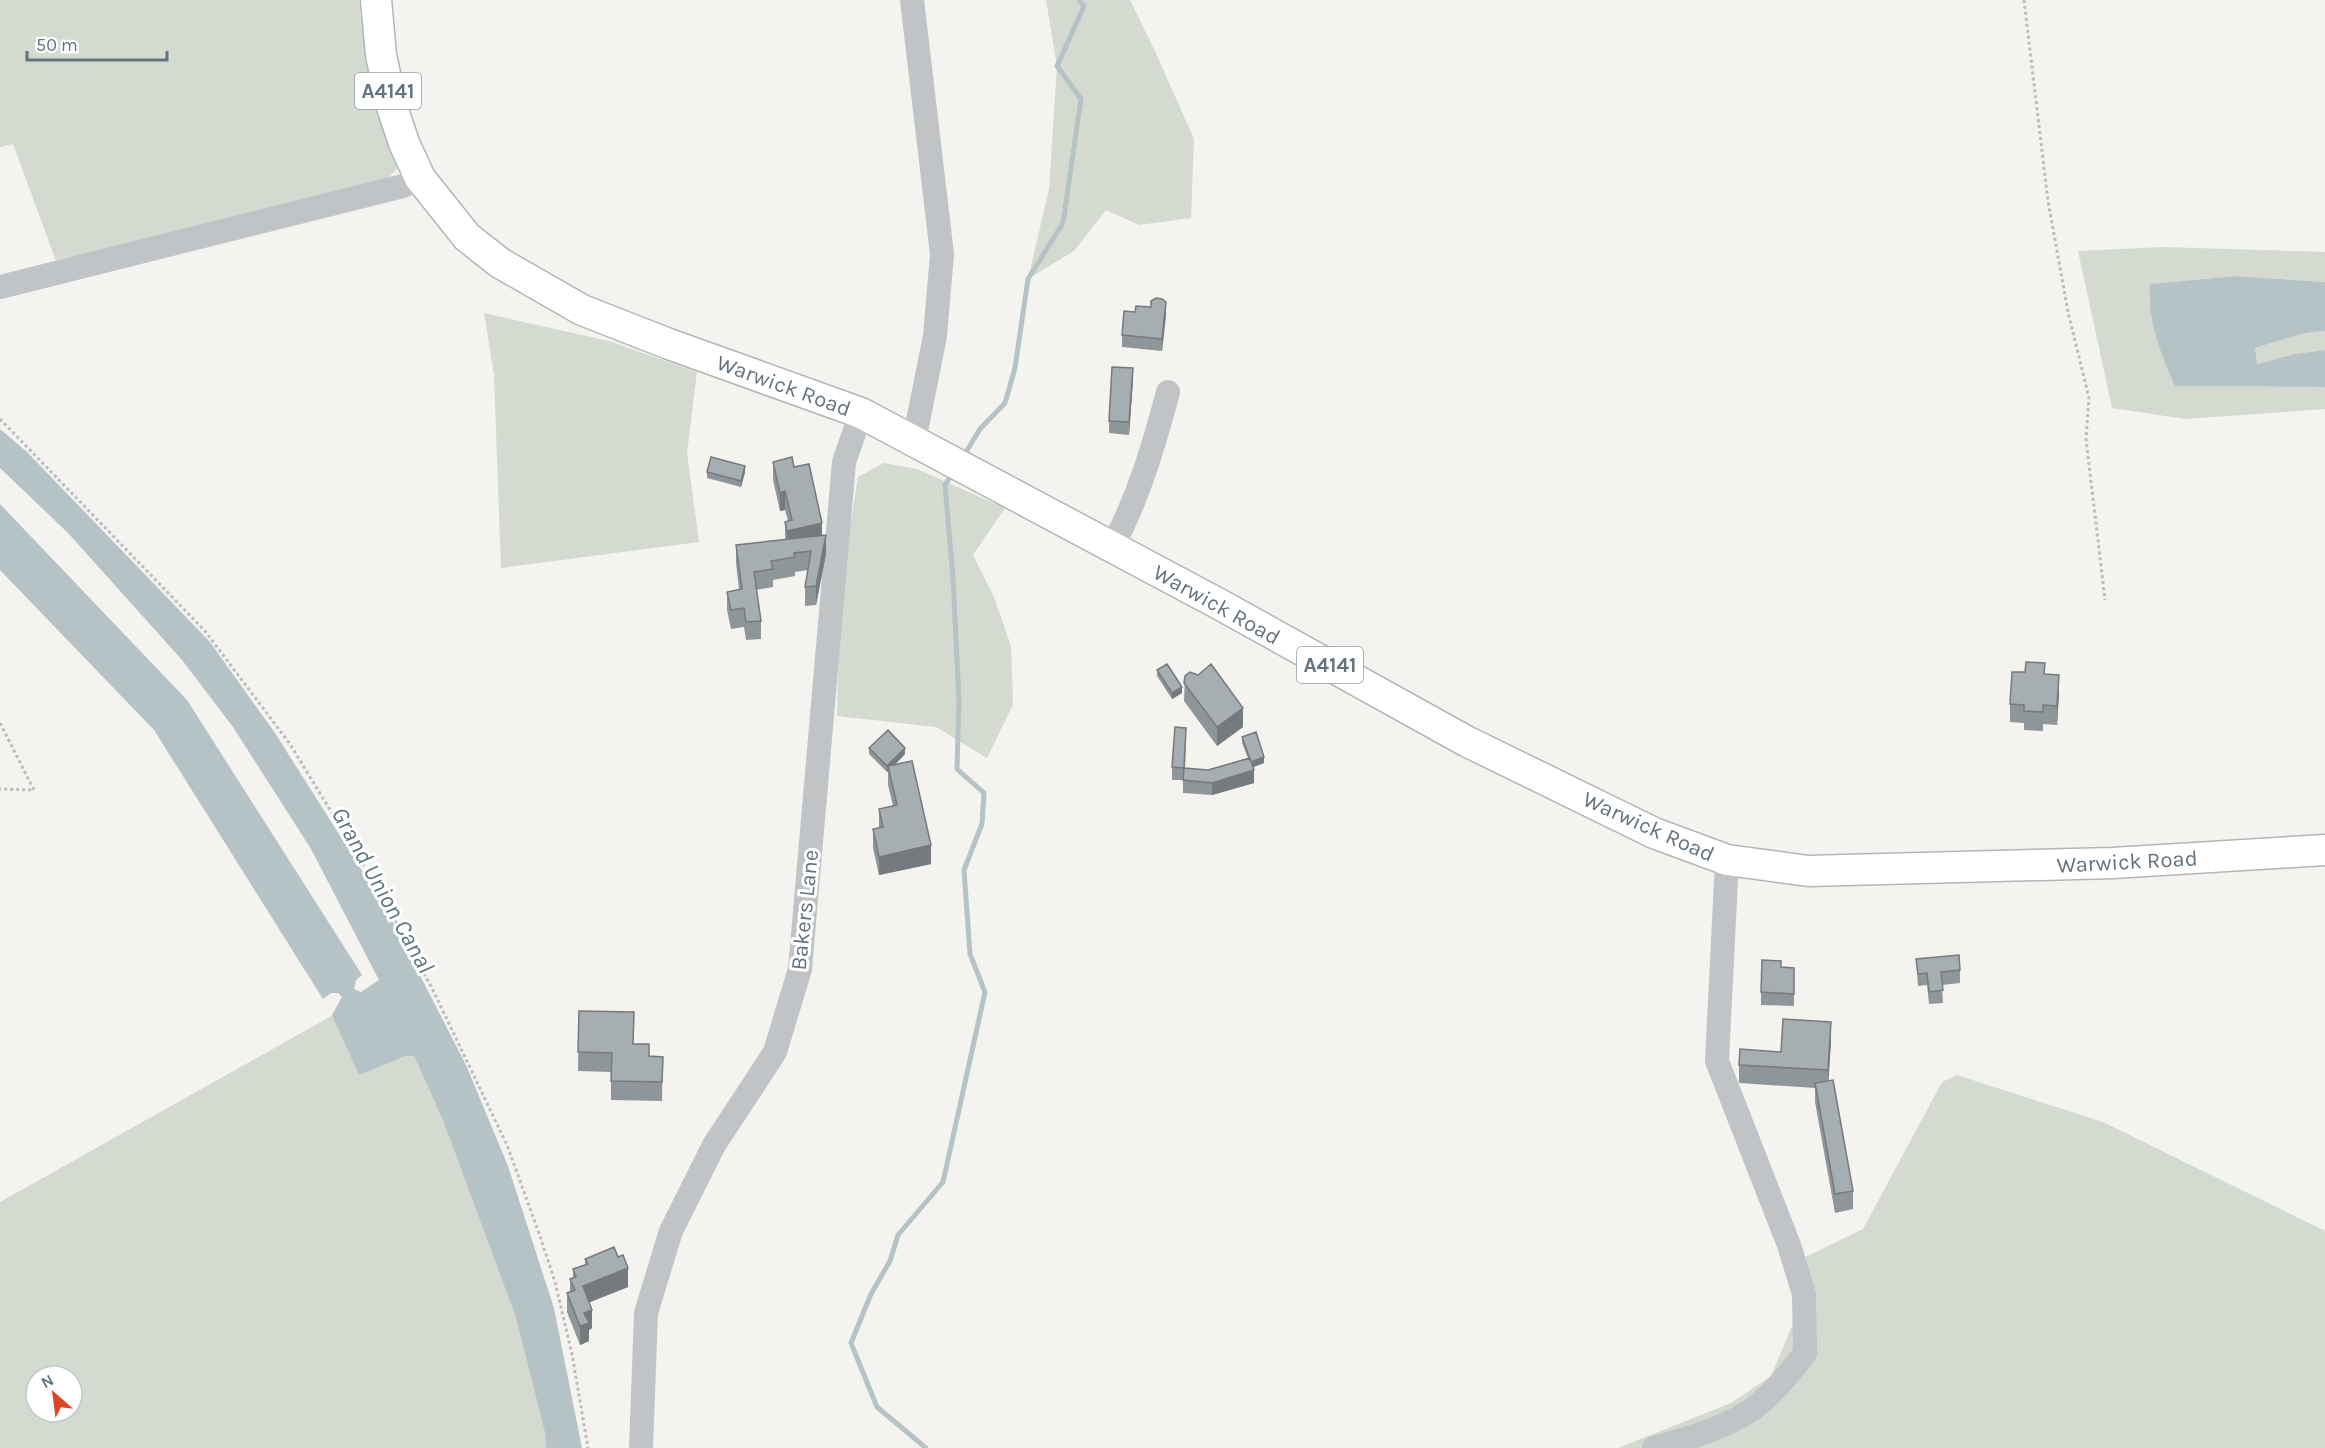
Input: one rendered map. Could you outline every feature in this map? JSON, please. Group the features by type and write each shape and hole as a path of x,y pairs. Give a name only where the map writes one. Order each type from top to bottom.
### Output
{"main road":[{"name":"Warwick Road","path":"376,0 381,55 392,107 404,143 420,178 467,237 500,263 582,310 861,413 1112,547 1466,741 1654,833 1727,860 1808,871 2113,863 2325,850"}],"street":[{"path":"912,0 942,254 935,336 914,441"},
{"path":"0,287 403,186 420,178"},
{"path":"1112,547 1124,524 1141,479 1168,392"},
{"name":"Bakers Lane","path":"641,1448 646,1313 671,1231 714,1145 775,1052 800,969 844,462 861,413"},
{"path":"1654,1448 1702,1434 1753,1408 1782,1383 1805,1353 1804,1294 1789,1245 1717,1061 1727,860"}],"path":[{"path":"2024,0 2048,201 2068,312 2090,398 2086,439 2105,600"},
{"path":"0,419 206,631 290,744 374,882 432,988 507,1145 555,1282 572,1354 588,1448"},
{"path":"0,723 34,790 0,789"}],"shaded area":[{"path":"0,0 359,0 362,29 398,168 388,178 56,261 13,144 0,147"},
{"path":"1046,0 1130,0 1194,139 1191,218 1139,225 1106,210 1074,251 1028,279 1049,189 1057,66"},
{"path":"2162,247 2325,252 2325,282 2235,276 2151,284 2149,299 2175,386 2325,387 2325,409 2185,419 2112,408 2078,251"},
{"path":"2235,276 2325,282 2325,331 2305,333 2255,348 2257,364 2294,354 2325,350 2325,387 2175,386 2153,324 2150,284"},
{"path":"484,313 609,341 697,372 687,453 699,542 501,568 494,375"},
{"path":"2325,331 2325,350 2294,354 2256,364 2255,348 2305,333"},
{"path":"0,429 27,452 210,642 275,733 385,907 466,1065 508,1166 554,1308 582,1448 546,1448 545,1433 516,1318 444,1123 414,1056 405,1056 359,1075 332,1015 342,997 338,993 331,993 323,999 154,730 0,570 0,504 187,700 362,975 356,980 354,989 361,992 379,980 311,849 233,727 182,660 68,533 0,468"},
{"path":"884,463 917,469 1005,508 973,555 994,597 1011,646 1013,705 987,758 936,727 837,716 840,591 858,477"},
{"path":"383,987 444,1123 516,1318 545,1433 546,1448 0,1448 0,1202"},
{"path":"1957,1075 2103,1122 2325,1231 2325,1448 1618,1448 1731,1403 1771,1376 1797,1314 1787,1266 1863,1229 1942,1082"}],"building":[{"path":"1156,298 1166,302 1162,339 1122,335 1124,311 1135,312 1136,306 1151,307 1151,301"},
{"path":"1112,367 1133,368 1129,422 1109,421"},
{"path":"711,457 745,466 741,481 707,472"},
{"path":"792,457 794,467 809,464 822,523 787,531 785,522 792,520 785,491 780,493 773,462"},
{"path":"826,535 816,586 805,587 811,551 794,553 795,557 771,561 773,569 754,572 761,621 746,622 744,608 731,610 727,592 742,589 736,545"},
{"path":"2026,662 2045,663 2044,674 2059,675 2057,706 2043,705 2043,712 2024,711 2024,705 2010,704 2012,672 2025,672"},
{"path":"1167,664 1182,687 1172,693 1157,670"},
{"path":"1211,664 1243,708 1217,727 1184,683 1185,676 1190,672 1198,675"},
{"path":"1175,727 1186,728 1184,768 1172,767"},
{"path":"888,730 905,748 887,766 869,748"},
{"path":"1256,732 1264,757 1251,762 1242,737"},
{"path":"1250,758 1254,770 1212,783 1183,780 1184,768 1208,770"},
{"path":"912,761 931,845 879,857 873,829 883,827 879,809 897,805 888,766"},
{"path":"1959,955 1960,970 1941,972 1943,990 1929,992 1927,973 1918,974 1916,959"},
{"path":"1762,960 1781,961 1781,967 1794,968 1794,994 1761,992"},
{"path":"579,1011 634,1012 633,1044 649,1044 649,1056 663,1057 662,1082 611,1081 612,1053 578,1052"},
{"path":"1783,1019 1831,1022 1828,1070 1739,1065 1740,1049 1781,1052"},
{"path":"1833,1080 1853,1191 1835,1194 1815,1083"},
{"path":"614,1247 618,1257 623,1255 628,1268 583,1286 592,1310 584,1313 589,1323 580,1326 567,1293 575,1290 570,1279 576,1277 573,1269 588,1264 585,1259"}],"waterway":[{"path":"963,457 980,429 1005,403 1015,368 1028,279 1063,223 1081,99 1057,66 1084,6 1079,0"},
{"path":"926,1448 877,1407 851,1343 871,1294 890,1261 898,1235 943,1182 985,992 970,954 964,870 982,824 984,793 957,769 959,701 953,578 945,485 953,472"}],"water label":[{"name":"Grand Union Canal","path":"383,890"}]}
